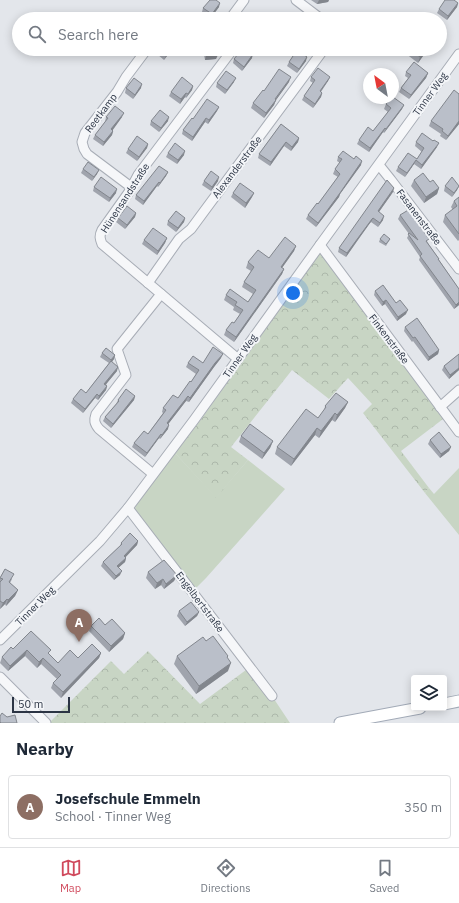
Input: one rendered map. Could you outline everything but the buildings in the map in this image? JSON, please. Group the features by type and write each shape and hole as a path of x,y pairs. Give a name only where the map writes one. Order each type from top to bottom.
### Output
{"main road":[{"path":"447,703 459,701"},
{"path":"340,723 411,710"}],"street":[{"path":"235,12 244,0"},
{"path":"296,0 312,12"},
{"name":"Tinner Weg","path":"0,640 95,546 128,508 194,420 459,54"},
{"name":"Reetkamp","path":"131,187 88,154 84,149 82,142 85,133 117,92 142,56"},
{"name":"Hünensandstraße","path":"228,56 138,175 129,192 102,230 100,240 102,244 238,359"},
{"name":"Alexanderstraße","path":"148,283 179,239 191,229 319,56"},
{"name":"Fasanenstraße","path":"378,165 457,263"},
{"name":"Finkenstraße","path":"320,245 459,432"},
{"path":"153,474 99,428 95,424 94,419 96,414 126,375 117,349 161,294"},
{"path":"440,407 459,390"},
{"name":"Engelbertstraße","path":"128,508 272,696"},
{"path":"0,677 46,723"}],"green space":[{"path":"323,249 447,416 401,451 429,488 425,493 363,413 372,404 348,378 329,399 292,370 231,447 248,460 216,498 175,453 199,422"},
{"path":"175,453 216,497 248,460 285,489 192,592 133,513 138,501"},
{"path":"459,468 459,535 425,493 429,488 434,494"},
{"path":"148,651 200,704 250,667 290,723 49,723 111,661 124,674"}],"place":[{"name":"Josefschule Emmeln","path":"79,642"}]}
